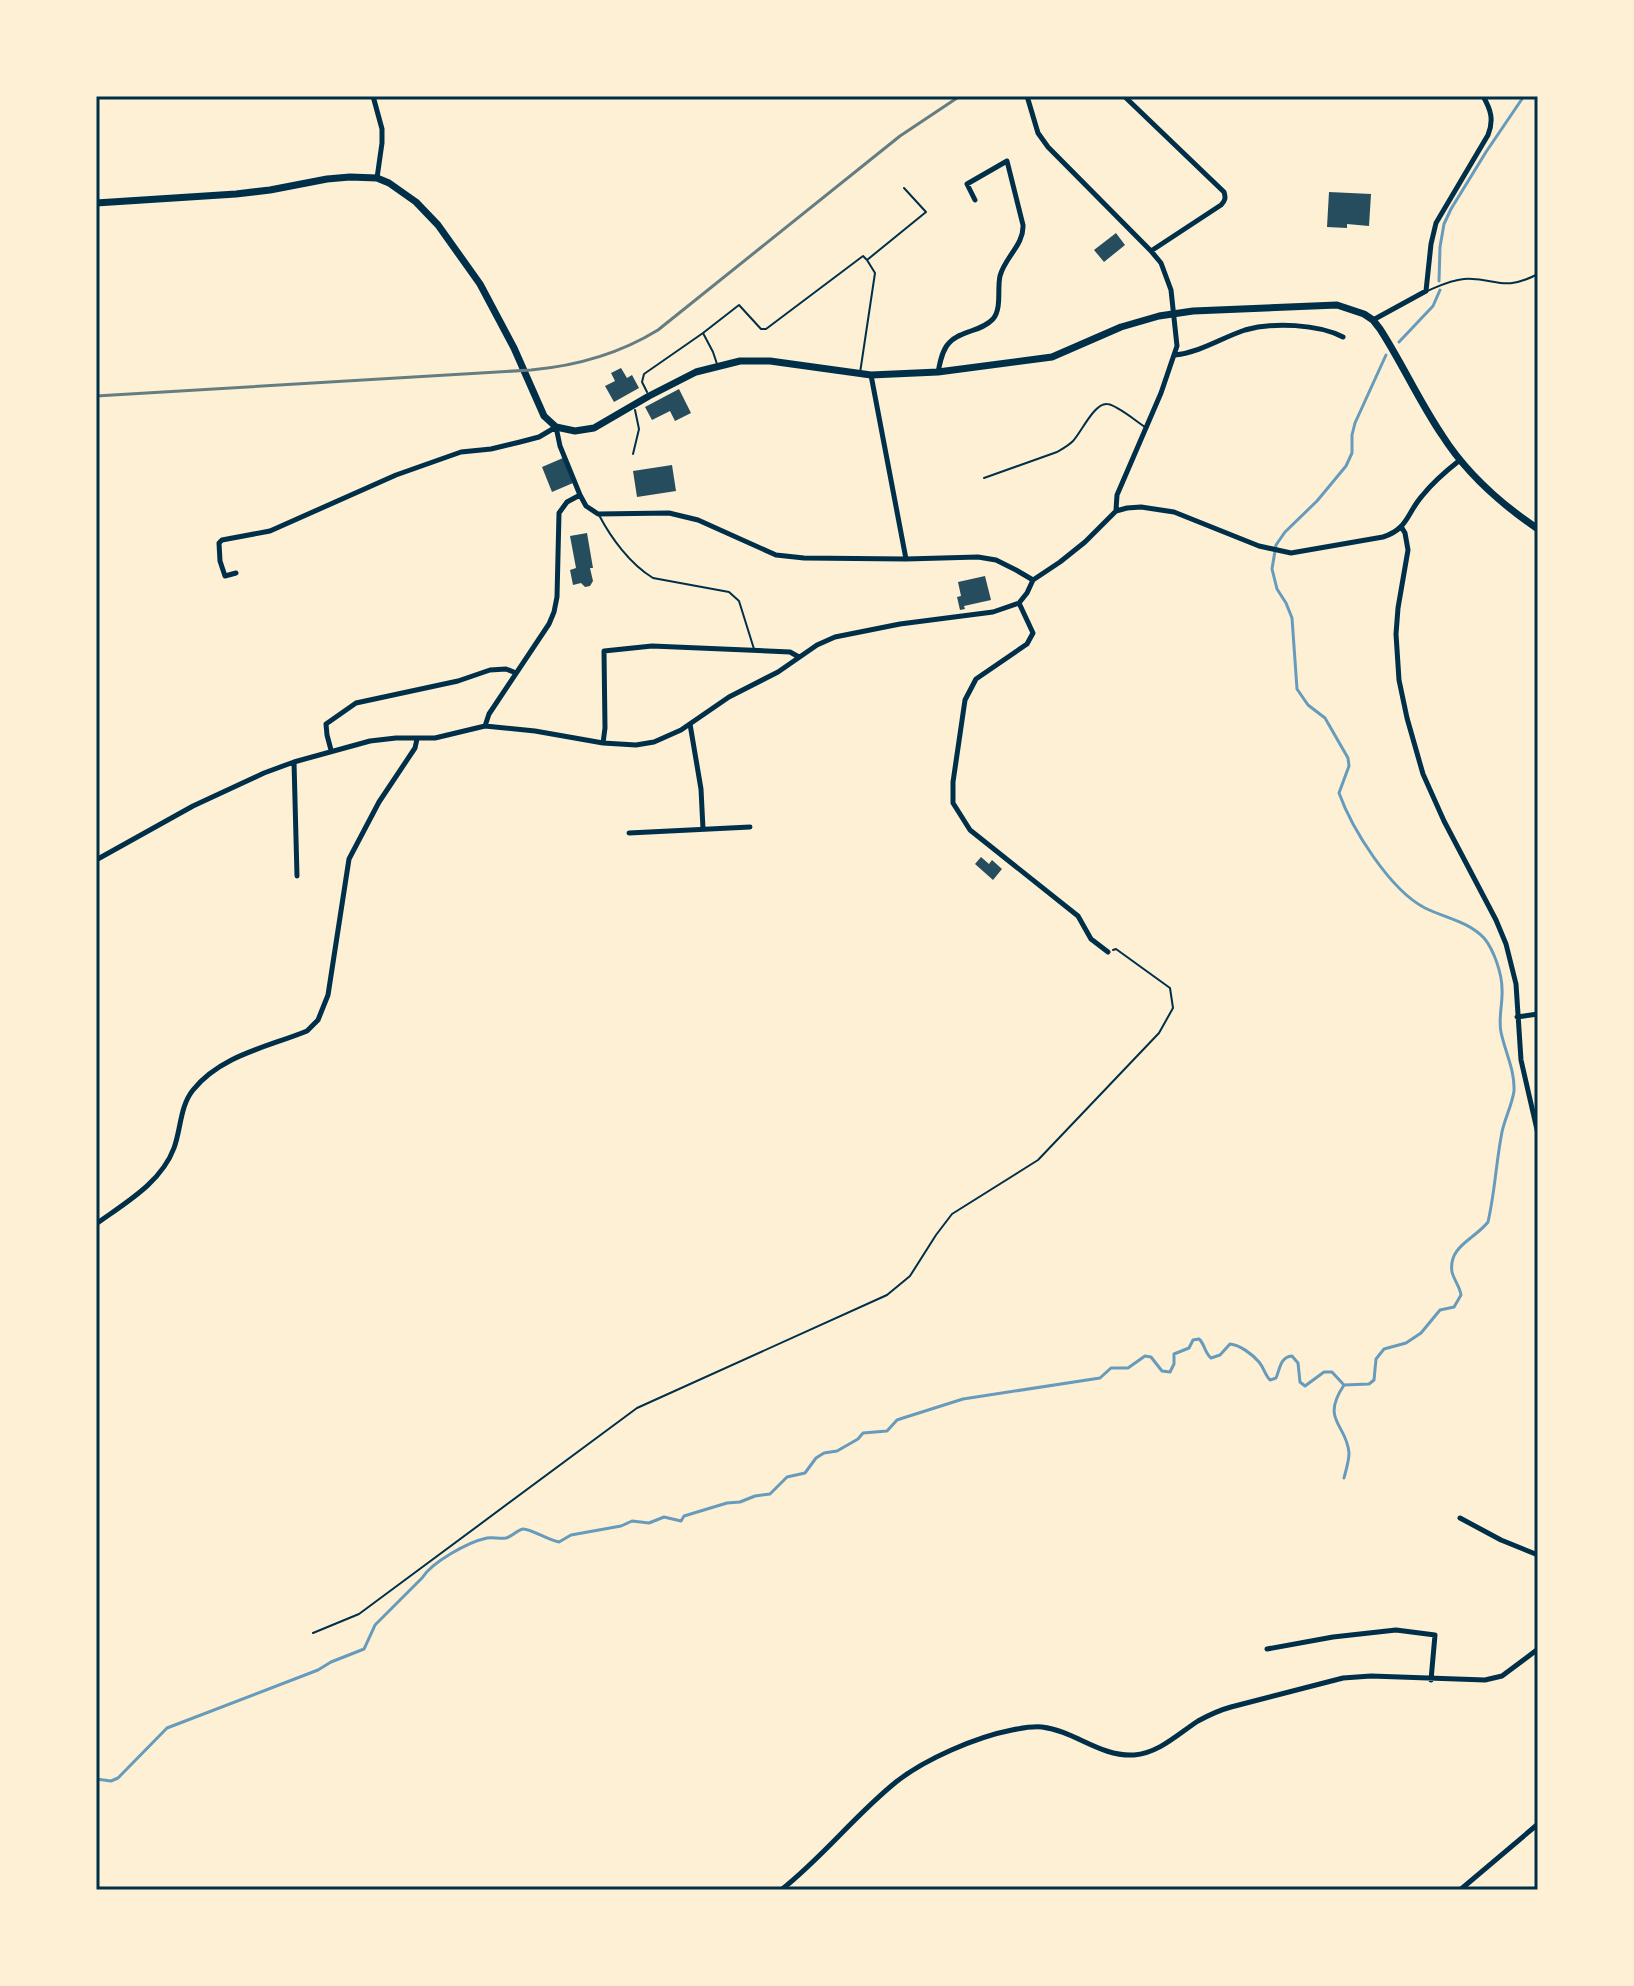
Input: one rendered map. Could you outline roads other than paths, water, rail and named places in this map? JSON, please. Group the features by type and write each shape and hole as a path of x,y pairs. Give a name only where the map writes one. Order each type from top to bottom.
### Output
{"main road":[{"path":"96,203 270,190 327,179 377,178 416,202 438,225 480,284 501,321 544,416 556,427 575,431 594,428 680,379 717,366 755,360 871,375 938,372 1052,357 1116,329 1173,313 1337,305 1356,310 1373,320 1442,436 1460,460 1491,493 1538,529"}],"street":[{"path":"373,96 382,129 377,178"},
{"path":"1027,96 1038,133 1048,147 1151,251 1167,277 1177,340 1175,355 1117,495 1116,511"},
{"path":"1124,96 1226,196 1221,205 1151,251"},
{"path":"1373,320 1426,291 1436,223 1492,125 1492,116 1483,96"},
{"path":"938,372 950,341 982,327 994,317 1001,273 1023,234 1007,161 967,184 975,200"},
{"path":"1175,355 1210,346 1247,330 1269,327 1310,326 1343,337"},
{"path":"871,375 906,559"},
{"path":"236,573 225,576 220,561 219,543 222,540 270,531 396,475 461,452 491,449 539,437 556,427 560,446 580,495 586,506 598,514 669,513 698,520 776,555 804,558 978,557 996,560 1033,580"},
{"path":"96,860 211,797 294,762 370,741 435,738 485,726 624,745 643,744 666,737 835,637 857,631 993,612 1019,603 1033,580 1085,542 1116,511 1141,507 1174,512 1282,552 1306,552 1383,537 1402,528 1425,492 1460,460"},
{"path":"485,726 489,714 554,612 559,513 567,502 580,495"},
{"path":"1402,528 1408,550 1396,634 1399,680 1407,718 1423,774 1502,931 1516,984 1521,1060 1538,1134"},
{"path":"1019,603 1033,633 1027,644 976,679 965,700 953,782 953,803 970,830 1078,916 1091,939 1108,952"},
{"path":"603,743 604,651 652,646 754,649 790,652 799,657"},
{"path":"331,750 326,724 356,703 458,681 490,670 506,669 516,673"},
{"path":"690,724 701,789 703,829"},
{"path":"96,1224 160,1172 175,1145 188,1098 203,1080 229,1060 307,1031 318,1020 328,995 349,859 379,802 415,748 417,739"},
{"path":"294,762 297,876"},
{"path":"629,833 750,827"},
{"path":"1517,1017 1538,1014"},
{"path":"1460,1518 1538,1555"},
{"path":"1267,1649 1396,1630 1435,1635 1431,1680"},
{"path":"781,1890 899,1780 932,1760 993,1735 1043,1727 1117,1755 1135,1755 1159,1747 1215,1712 1343,1678 1485,1680 1502,1676 1538,1649"},
{"path":"1460,1890 1538,1824"}],"lane":[{"path":"867,260 926,212 904,188"},
{"path":"649,396 642,382 644,374 739,305 761,329 766,329 863,256 875,273 860,374"},
{"path":"1426,291 1460,279 1509,285 1538,274"},
{"path":"703,333 717,366"},
{"path":"633,454 639,429 634,404"},
{"path":"984,478 1057,452 1073,441 1102,405 1111,405 1146,428"},
{"path":"598,514 622,549 644,573 653,578 729,592 735,596 754,649"}],"waterway":[{"path":"1439,281 1444,224 1486,152 1524,96"},
{"path":"1399,342 1433,306 1440,290"},
{"path":"1344,1478 1349,1453 1335,1415 1337,1397 1344,1385 1369,1384 1374,1380 1376,1359 1384,1349 1406,1343 1421,1333 1440,1310 1454,1307 1461,1295 1452,1272 1452,1263 1458,1249 1488,1222 1502,1132 1514,1091 1501,1032 1502,983 1494,955 1478,932 1425,908 1399,888 1353,824 1339,793 1349,766 1348,758 1325,718 1308,705 1297,689 1292,618 1277,589 1272,569 1276,545 1285,532 1317,501 1346,466 1352,453 1355,423 1386,355"},
{"path":"96,1779 111,1781 118,1778 167,1728 364,1649 375,1625 427,1572 451,1554 479,1540 506,1538 523,1529 559,1542 571,1535 621,1526 632,1521 649,1523 664,1517 681,1521 684,1516 770,1494 787,1477 805,1473 824,1453 837,1451 863,1433 887,1431 897,1420 963,1399 1100,1378 1111,1368 1128,1368 1145,1356 1151,1357 1162,1371 1170,1372 1174,1354 1189,1348 1193,1340 1199,1339 1211,1358 1220,1355 1230,1344 1242,1348 1259,1362 1270,1380 1276,1378 1283,1361 1292,1356 1298,1363 1300,1382 1305,1386 1324,1372 1332,1372 1344,1385"}],"railway":[{"path":"96,396 531,370 580,362 612,352 658,330 900,136 960,96"}]}
